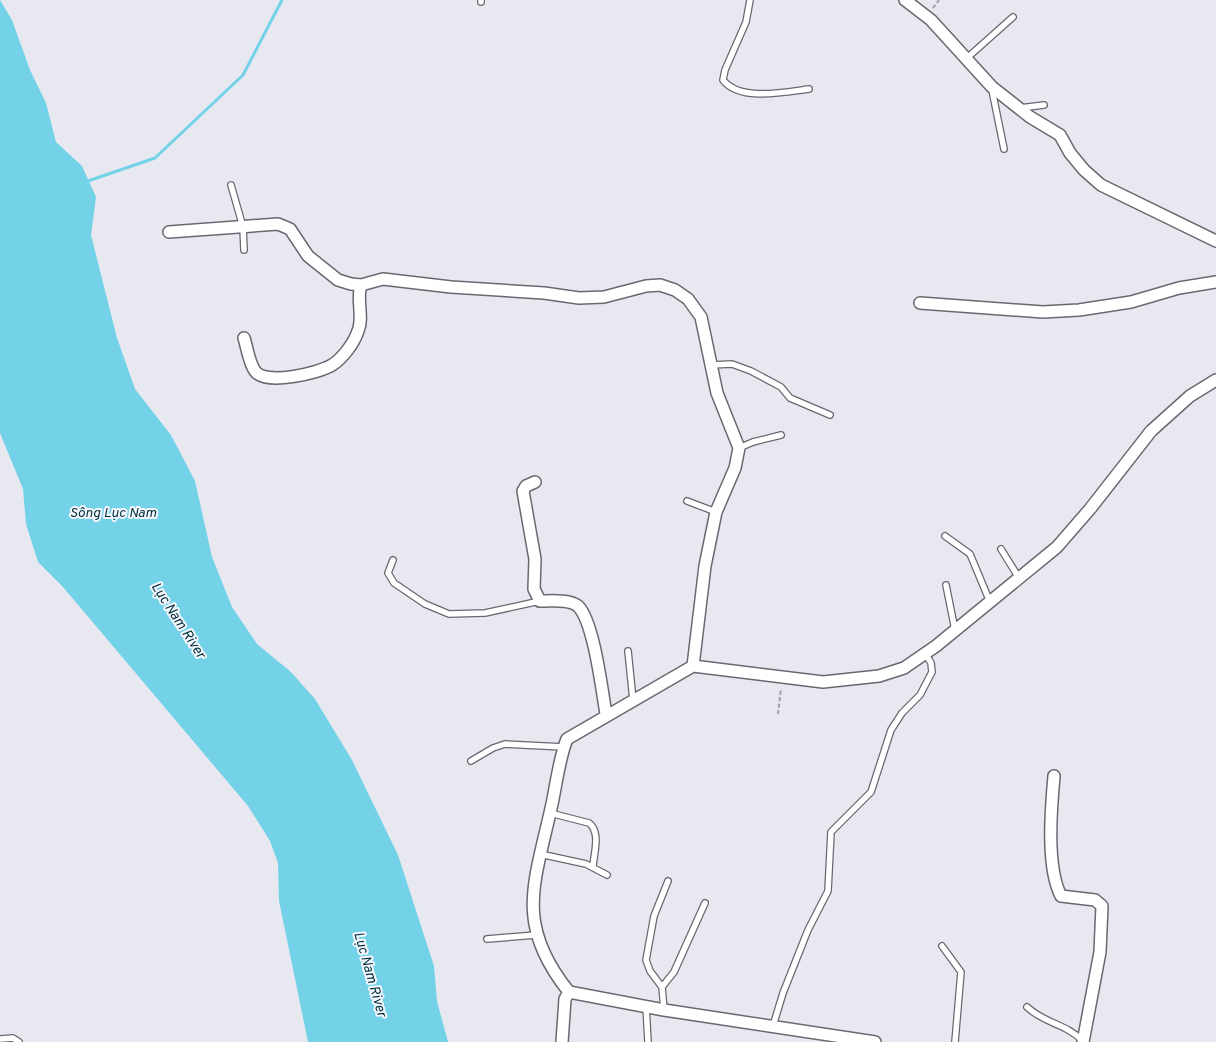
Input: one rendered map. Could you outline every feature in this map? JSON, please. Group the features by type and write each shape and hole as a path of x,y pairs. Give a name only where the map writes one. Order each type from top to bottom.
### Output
{"street":[{"path":"905,0 931,20 992,88 1018,108 1060,135 1079,165 1101,184 1216,241"},
{"path":"169,232 278,224 290,229 308,256 338,280 361,285 383,279 451,288 544,293 578,298 604,297 646,286 660,285 675,290 695,307 703,323 717,394 739,448 735,468 716,512 705,566 693,666"},
{"path":"920,303 1043,312 1079,310 1131,302 1179,288 1216,282"},
{"path":"244,338 255,371 261,376 272,379 323,370 342,357 359,329 361,285"},
{"path":"875,1042 664,1010 569,992 545,955 536,935 532,910 540,854 567,739 606,714 693,666 824,682 879,676 904,668 990,602 1057,546 1090,509 1164,417 1190,396 1216,380"},
{"path":"535,482 526,486 523,491 534,560 534,589 540,601 570,603 577,605 581,610 592,641 606,714"},
{"path":"1054,776 1052,853 1056,887 1061,896 1096,900 1102,906 1100,952 1083,1042"},
{"path":"562,1042 565,999 569,992"}],"lane":[{"path":"750,0 746,22 725,70 723,80 727,86 743,92 773,94 809,89"},
{"path":"967,58 1013,17"},
{"path":"992,88 1004,149"},
{"path":"1018,108 1044,105"},
{"path":"231,185 243,227 244,250"},
{"path":"711,365 732,364 751,371 781,387 790,398 830,415"},
{"path":"739,448 753,442 781,435"},
{"path":"687,502 716,512"},
{"path":"945,536 970,554 990,602"},
{"path":"1001,549 1019,578"},
{"path":"393,560 388,574 394,583 425,604 449,614 485,613 540,601"},
{"path":"946,585 954,630"},
{"path":"628,651 633,700"},
{"path":"773,1026 783,993 808,930 828,891 831,832 872,792 891,730 902,713 920,696 932,672 931,664 925,653"},
{"path":"471,761 493,748 505,744 564,746"},
{"path":"550,813 589,823 594,827 596,832 593,866"},
{"path":"540,854 593,866 607,874"},
{"path":"664,1010 662,986 650,971 646,960 654,916 668,880"},
{"path":"662,986 674,972 705,903"},
{"path":"487,939 536,935"},
{"path":"942,946 960,972 956,1042"},
{"path":"646,1006 648,1042"},
{"path":"1027,1007 1045,1020 1070,1029 1083,1042"},
{"path":"0,1039 13,1038 19,1042"}],"path":[{"path":"778,714 782,678"}],"water":[{"name":"Sông Lục Nam","path":"0,0 12,20 30,70 46,103 56,142 82,166 96,197 91,235 117,338 135,389 171,435 195,481 212,557 232,607 257,644 291,672 315,699 352,760 398,855 434,966 437,1001 448,1042 308,1042 279,901 278,863 270,841 248,806 63,587 38,562 26,524 23,489 0,433"}],"waterway":[{"path":"85,182 155,158 243,75 282,0"}],"water label":[{"name":"Lục Nam River","path":"179,620"},
{"name":"Lục Nam River","path":"371,974"}]}
